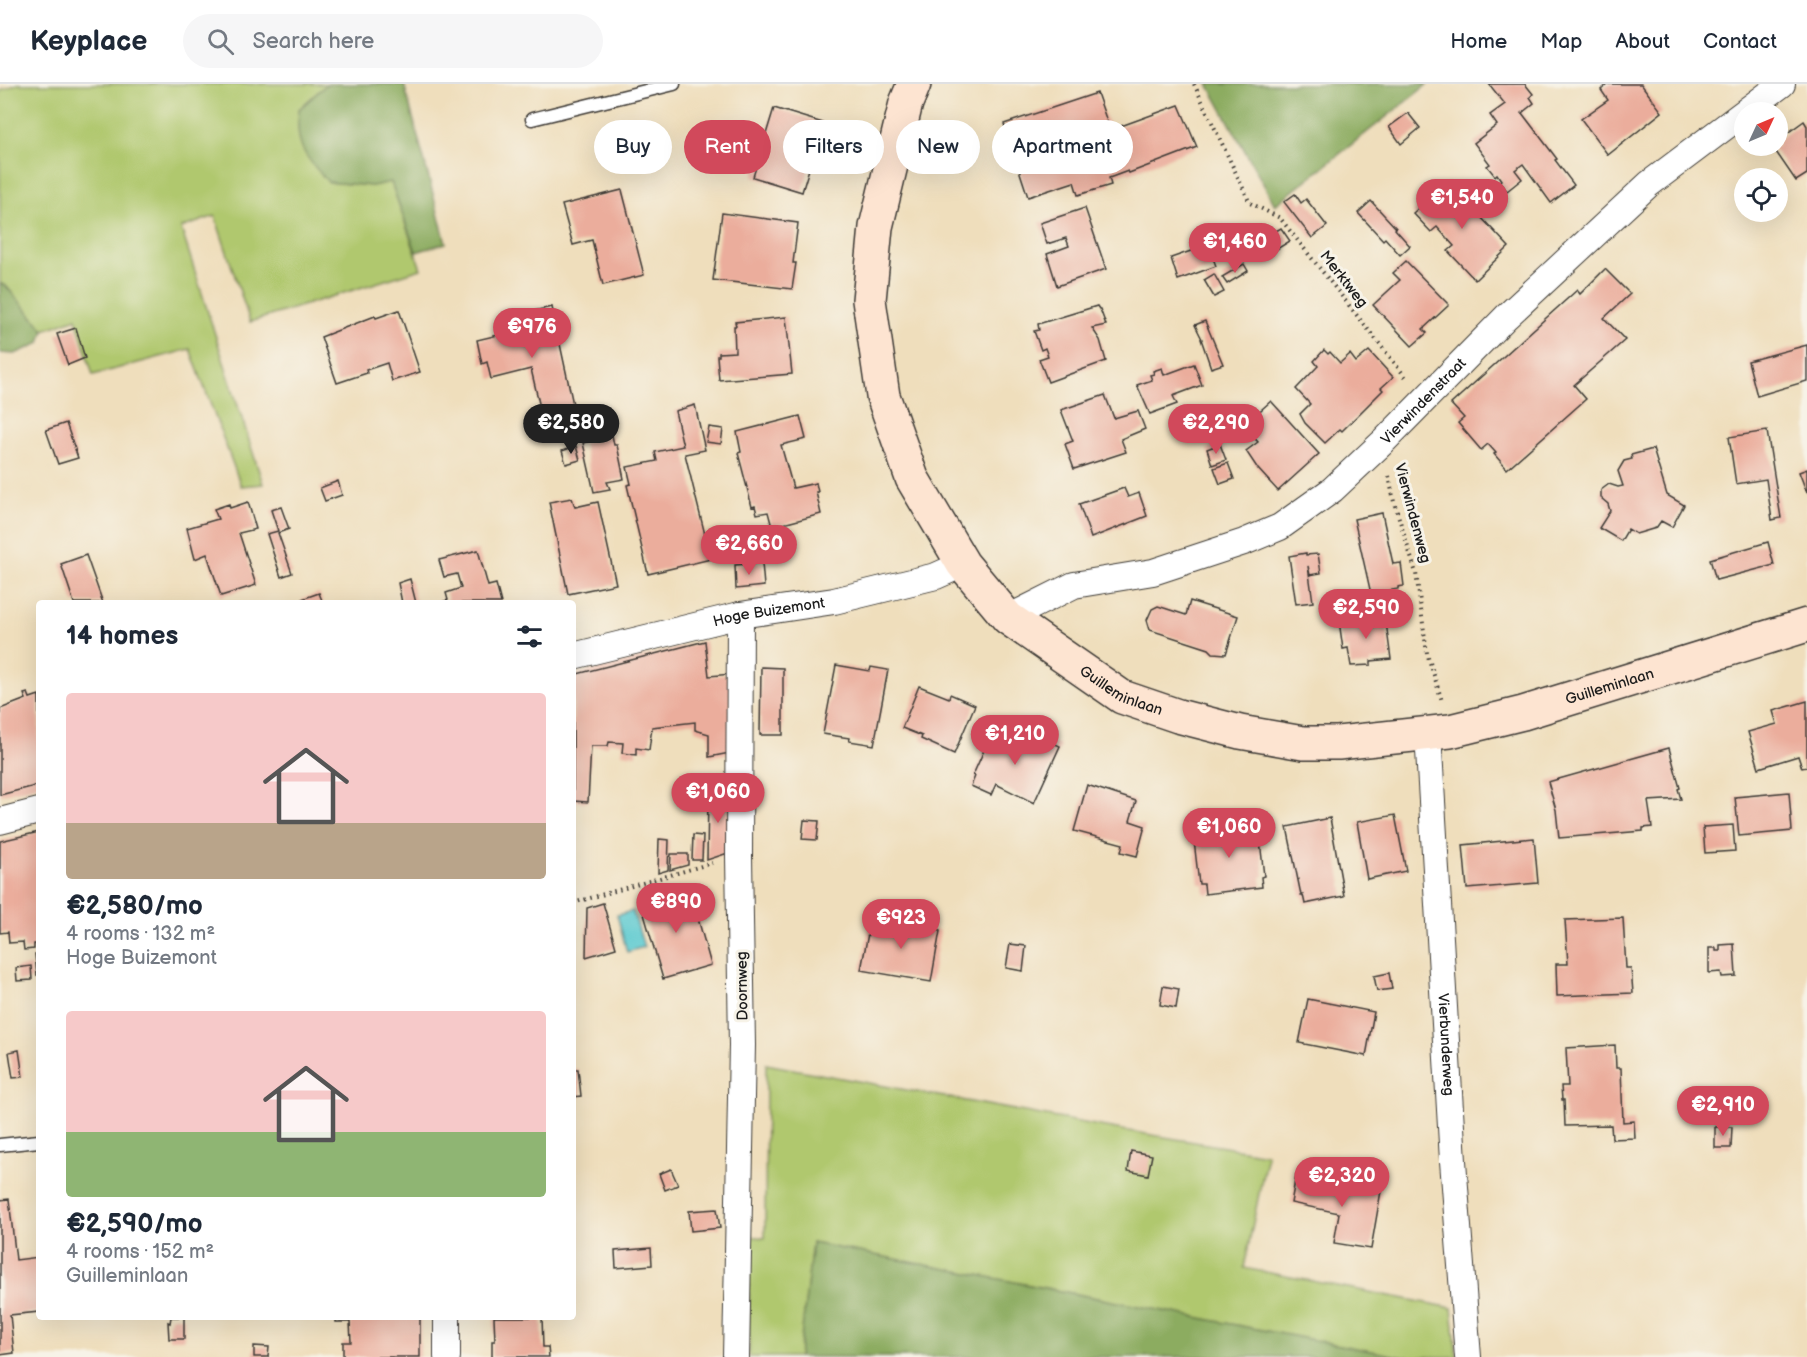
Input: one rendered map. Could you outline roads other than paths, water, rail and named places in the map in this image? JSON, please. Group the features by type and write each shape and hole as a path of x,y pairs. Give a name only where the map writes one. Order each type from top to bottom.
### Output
{"main road":[{"name":"Guilleminlaan","path":"914,84 906,104 876,227 869,300 883,396 912,478 963,564 1008,618 1122,697 1240,732 1303,743 1338,743 1439,732 1523,713 1807,625"}],"street":[{"name":"Vierwindenstraat","path":"1008,618 1074,585 1153,572 1244,542 1280,527 1332,490 1382,443 1506,317 1649,184 1782,84"},
{"name":"Hoge Buizemont","path":"576,655 740,615 834,601 936,576 963,564"},
{"name":"Doornweg","path":"736,1357 742,1045 739,856 740,615"},
{"name":"Vierbunderweg","path":"1439,732 1453,1161 1468,1357"},
{"path":"0,821 36,812"},
{"path":"447,1320 447,1357"}],"lane":[{"path":"532,119 674,84"},
{"path":"0,1145 36,1141"}],"water":[{"path":"633,911 644,947 627,952 617,915"}]}
